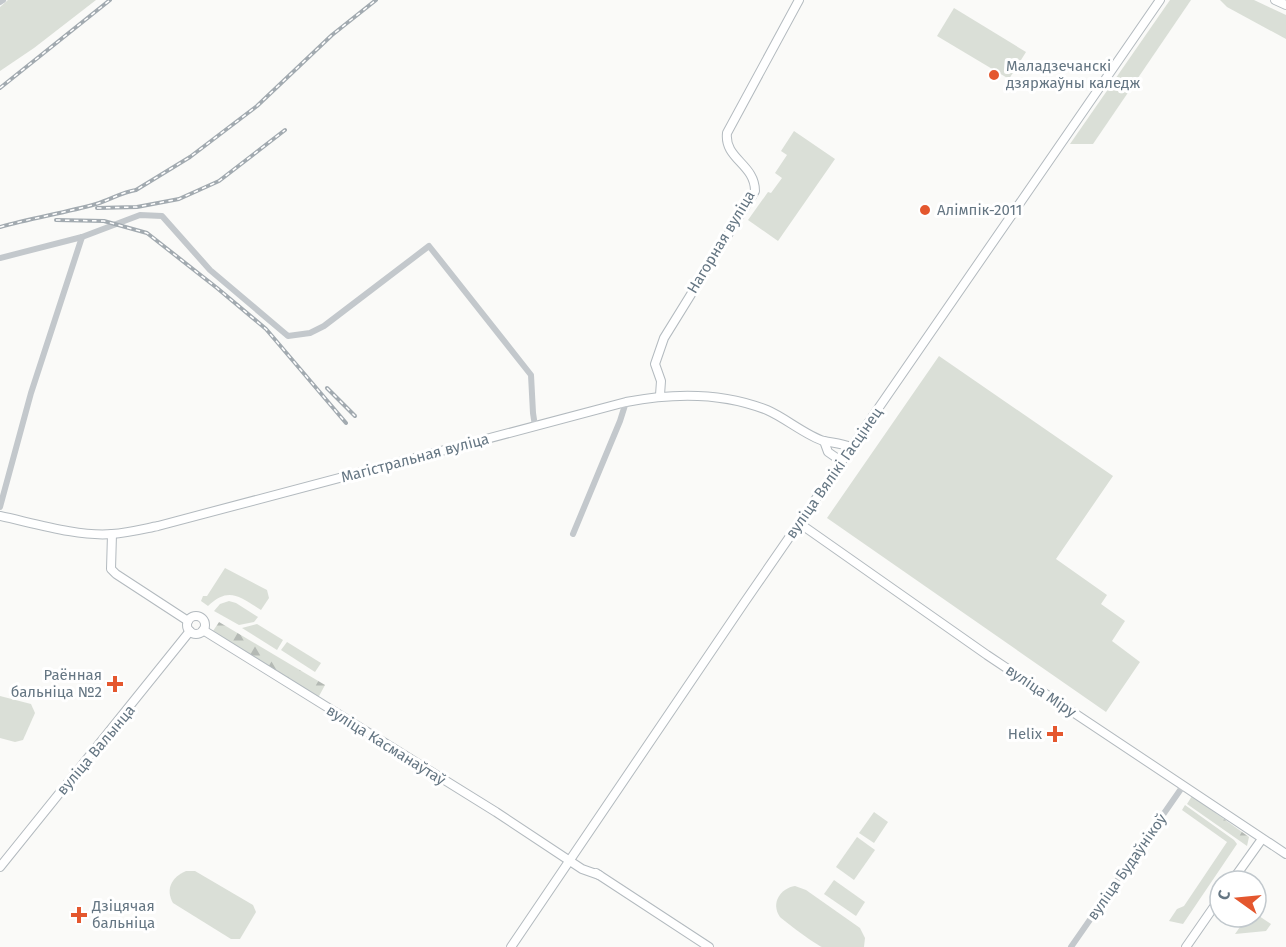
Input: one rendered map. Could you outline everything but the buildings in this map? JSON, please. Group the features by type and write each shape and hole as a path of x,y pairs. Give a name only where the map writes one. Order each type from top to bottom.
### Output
{"main road":[{"name":"Нагорная вуліца","path":"660,395 661,381 655,364 663,338 755,191 751,173 730,152 727,133 800,0"},
{"name":"вуліца Вялікі Гасцінец","path":"511,947 841,461 1160,0"},
{"path":"1275,0 1286,5"},
{"name":"Магістральная вуліца","path":"0,516 90,534 112,534 158,526 626,402 660,395 701,396 741,402 778,415 824,441"},
{"path":"841,461 828,452 824,441 835,441 851,447"},
{"name":"вуліца Міру","path":"799,523 987,655 1286,854"},
{"path":"112,534 111,569 188,621"},
{"path":"194,616 201,618 205,623 203,630 197,633 190,631 188,621 194,616"},
{"name":"вуліца Касманаўтаў","path":"203,630 570,859 582,869 599,875 709,947"},
{"name":"вуліца Валынца","path":"0,867 190,631"},
{"path":"1241,869 1262,839"},
{"path":"1186,947 1208,915"}],"street":[{"path":"0,258 82,237 140,215 162,216 210,270 288,336 310,333 324,326 429,246 531,375 535,426"},
{"path":"0,507 34,383 82,237"},
{"path":"573,534 620,422 626,402"},
{"name":"вуліца Будаўнікоў","path":"1071,947 1183,786"}],"green space":[{"path":"8,0 96,0 0,71 0,7"},
{"path":"1170,0 1191,0 1093,144 1070,144"},
{"path":"1220,0 1254,0 1286,15 1286,39 1227,7"},
{"path":"954,8 1026,52 1009,79 937,36"},
{"path":"794,131 835,159 778,241 748,220 768,192 771,193 782,178 775,173 787,155 781,151"},
{"path":"939,356 1113,476 1056,559 1107,595 1101,604 1125,621 1112,641 1140,662 1106,712 827,518"},
{"path":"225,568 267,590 269,598 261,610 241,598 228,595 222,596 208,606 201,601 203,596 207,596"},
{"path":"229,601 258,617 254,622 239,625 214,611 220,604"},
{"path":"219,622 325,685 318,698 213,631"},
{"path":"257,624 283,640 277,650 242,628"},
{"path":"287,642 321,663 315,672 281,650"},
{"path":"0,696 31,704 35,713 23,740 15,742 0,738"},
{"path":"1192,796 1249,837 1247,846 1187,804"},
{"path":"1185,805 1237,844 1220,869 1209,869 1227,842 1182,810"},
{"path":"874,812 888,822 874,843 859,833"},
{"path":"857,837 875,850 854,880 836,867"},
{"path":"1208,870 1208,887 1183,924 1169,921 1177,909 1184,906"},
{"path":"186,871 195,871 253,905 256,912 240,939 231,939 173,903 170,893 171,884"},
{"path":"834,880 865,902 856,916 824,894"},
{"path":"795,886 806,890 860,928 865,938 864,947 822,947 780,917 776,907 778,897 785,890"},
{"path":"1239,929 1267,929 1266,931 1235,934"}],"railway":[{"path":"0,88 110,0"},
{"path":"0,227 96,204 136,190 190,157 257,106 332,35 376,0"},
{"path":"97,208 137,207 179,199 219,181 285,130"},
{"path":"56,220 104,221 147,233 266,329 346,423"},
{"path":"327,388 355,416"}],"place":[{"name":"Маладзечанскі дзяржаўны каледж","path":"994,75"},
{"name":"Алімпік-2011","path":"925,210"},
{"name":"Раённая бальніца №2","path":"115,684"},
{"name":"Helix","path":"1055,734"},
{"name":"Дзіцячая бальніца","path":"79,915"}]}
